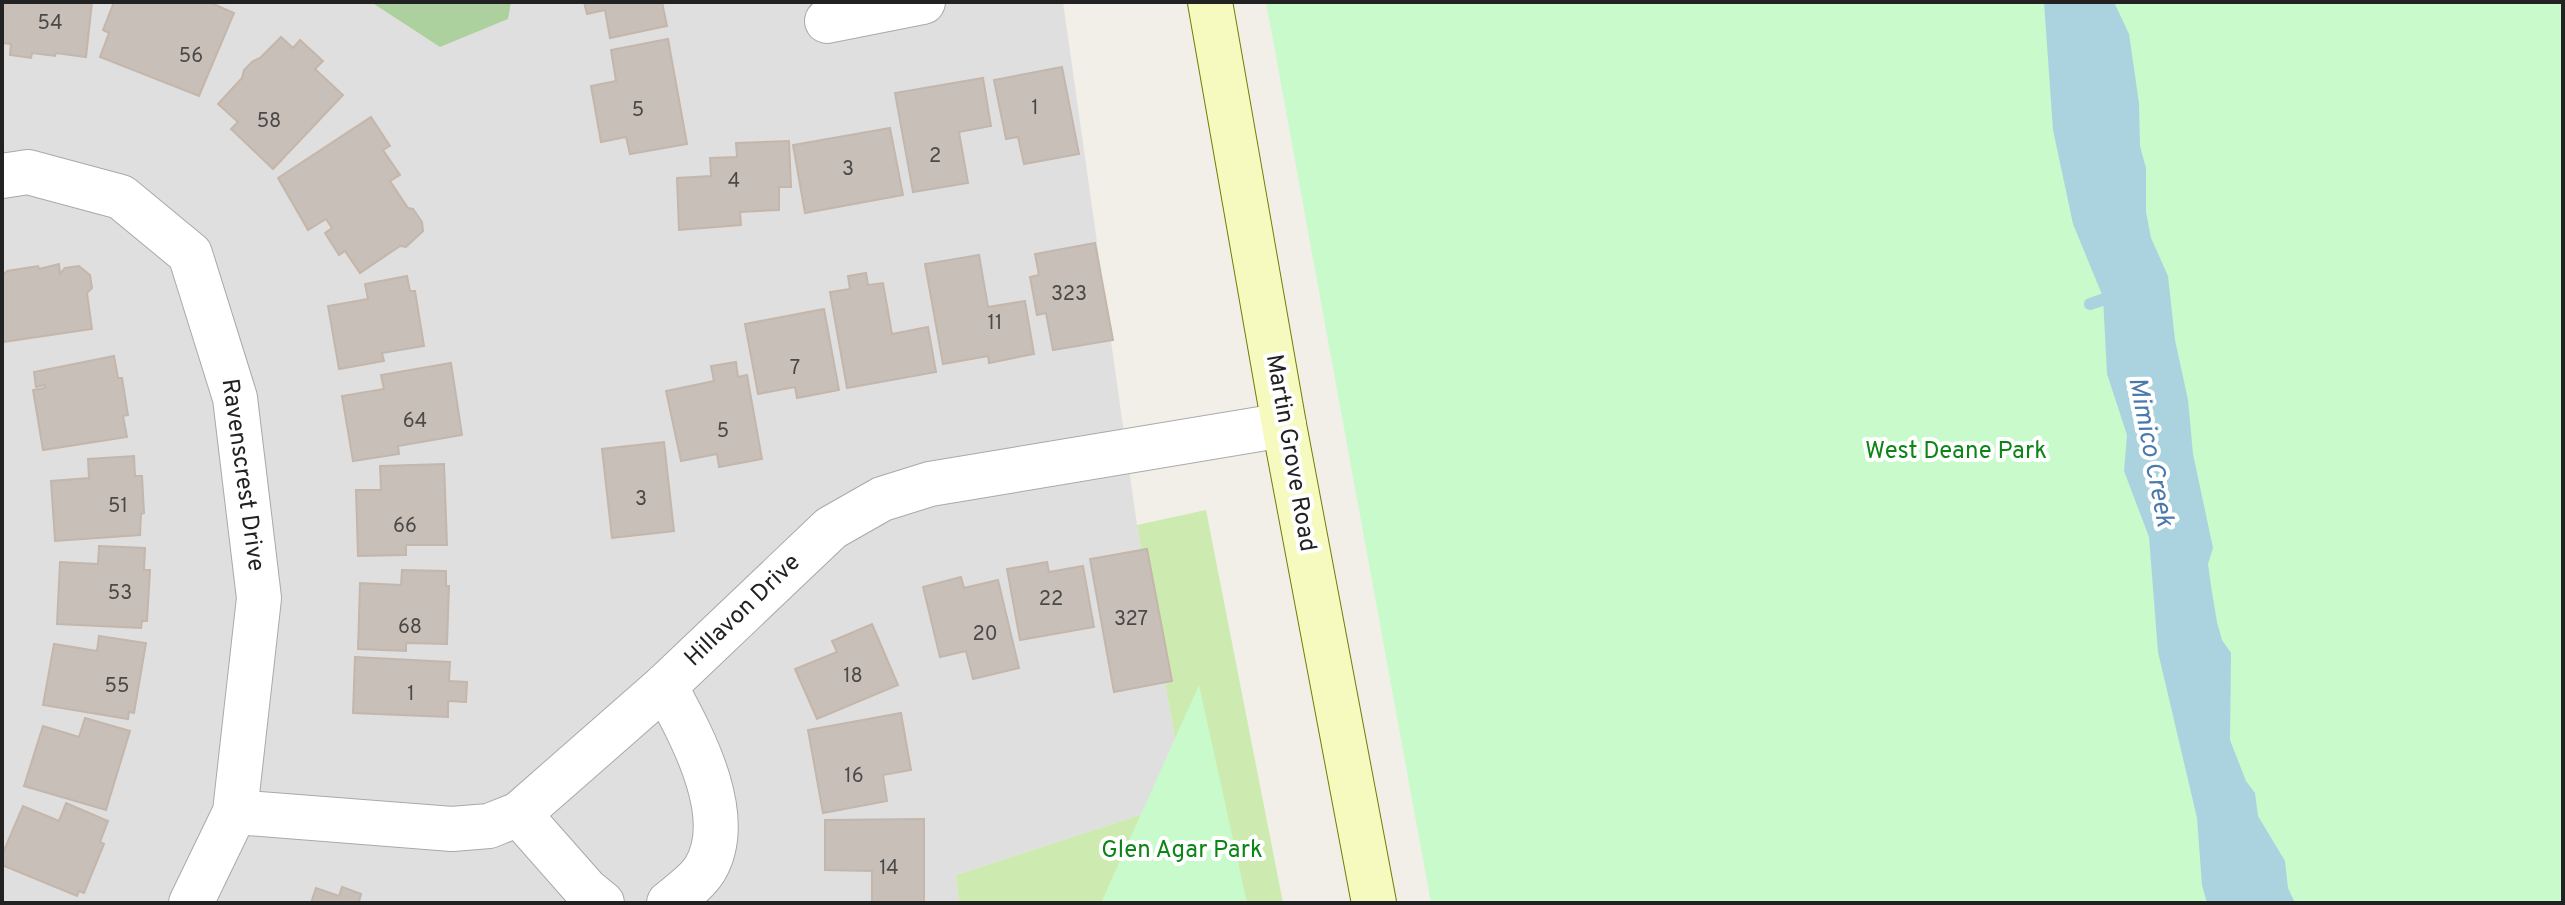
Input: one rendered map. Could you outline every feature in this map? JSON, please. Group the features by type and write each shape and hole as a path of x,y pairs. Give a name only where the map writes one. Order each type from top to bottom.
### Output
{"main road":[{"name":"Martin Grove Road","path":"1210,2 1284,425 1374,903"}],"street":[{"path":"827,21 923,2"},
{"name":"Ravenscrest Drive","path":"2,176 28,172 121,197 190,254 235,398 259,598 235,812 191,903"},
{"name":"Hillavon Drive","path":"235,812 452,829 489,826 519,814 665,686 831,528 882,499 930,484 1284,425"},
{"path":"665,686 698,751 707,776 715,817 714,848 705,870 669,903"},
{"path":"519,814 586,890 602,903"}],"shaded area":[{"path":"2,2 1063,2 1137,525 1186,800 956,875 959,903 2,903"}],"green space":[{"path":"371,2 511,2 508,19 440,47"},
{"name":"West Deane Park","path":"1266,2 2563,2 2563,903 1431,903"},
{"path":"1206,510 1283,903 959,903 956,875 1186,800 1137,525"},
{"name":"Glen Agar Park","path":"1199,685 1247,903 1101,903"}],"water":[{"name":"Mimico Creek","path":"2044,2 2114,2 2129,34 2139,103 2140,146 2146,168 2146,212 2151,238 2168,276 2175,340 2188,400 2193,454 2213,548 2208,564 2217,622 2222,640 2231,653 2230,740 2246,781 2255,793 2258,816 2285,861 2288,888 2295,903 2207,903 2202,885 2197,818 2158,652 2149,537 2124,471 2127,435 2107,374 2103,297 2073,224 2053,130"}],"building":[{"path":"2,2 92,2 86,57 56,53 55,56 32,53 31,58 10,55 11,44 2,43"},
{"path":"114,2 209,2 234,13 199,96 100,57 109,33 103,30"},
{"path":"584,2 662,2 667,26 610,38 605,10 587,14"},
{"path":"281,37 293,48 300,40 323,61 315,69 343,95 273,169 231,129 238,122 218,104 242,78 244,70"},
{"path":"668,39 687,144 630,154 626,137 601,142 591,86 616,81 611,50"},
{"path":"1062,67 1079,154 1024,164 1018,137 1006,139 994,80"},
{"path":"983,78 991,126 959,132 968,183 913,192 895,93"},
{"path":"371,117 390,146 383,150 400,175 390,181 408,208 413,209 422,222 423,231 406,247 400,246 360,273 345,251 339,255 325,233 332,228 326,219 308,230 278,178"},
{"path":"890,128 903,195 805,213 793,145"},
{"path":"789,141 791,187 779,187 779,210 740,212 741,225 679,230 677,178 711,176 710,158 737,157 736,143"},
{"path":"1095,243 1113,340 1053,350 1046,313 1037,315 1030,277 1039,275 1035,254"},
{"path":"979,255 988,307 1025,301 1034,354 989,363 988,356 943,364 925,264"},
{"path":"59,264 60,274 65,268 79,266 90,275 92,288 87,293 92,329 3,342 2,276 7,271"},
{"path":"866,273 868,285 883,283 892,334 928,327 936,372 847,388 830,292 850,289 848,276"},
{"path":"407,276 410,291 415,291 424,346 382,353 384,361 339,369 328,306 368,299 365,284"},
{"path":"824,309 839,390 797,398 795,387 758,394 745,324"},
{"path":"114,356 118,378 122,378 128,415 123,416 127,437 43,450 33,390 45,388 45,385 36,387 34,372"},
{"path":"736,362 738,377 747,375 762,459 719,467 717,454 681,461 666,391 714,381 711,366"},
{"path":"451,363 462,435 398,446 399,454 353,461 342,396 384,389 381,375"},
{"path":"664,442 674,531 612,538 602,449"},
{"path":"134,456 135,476 142,476 144,513 141,514 140,535 55,541 51,481 89,478 88,459"},
{"path":"444,464 447,545 406,545 406,555 358,556 356,490 381,490 380,466"},
{"path":"99,546 145,548 144,570 150,570 147,621 142,621 141,628 57,624 60,562 98,564"},
{"path":"1147,549 1172,681 1114,692 1090,559"},
{"path":"1047,562 1049,572 1083,566 1094,627 1020,640 1007,569"},
{"path":"402,570 446,571 446,586 449,586 447,644 406,643 406,651 358,649 360,583 401,585"},
{"path":"961,577 964,588 998,580 1019,668 973,679 966,651 940,657 923,587"},
{"path":"872,624 898,685 817,719 795,669 837,652 832,641"},
{"path":"99,636 146,643 134,713 129,712 128,719 43,705 54,644 97,651"},
{"path":"355,657 450,662 449,681 467,682 466,702 448,701 448,717 353,713"},
{"path":"901,713 911,770 883,775 887,801 823,813 808,730"},
{"path":"85,718 130,731 106,810 24,786 43,726 79,737"},
{"path":"66,803 108,821 100,842 104,844 84,893 79,891 77,896 2,865 2,855 23,806 59,821"},
{"path":"924,819 924,903 872,903 872,871 825,870 825,820"},
{"path":"342,887 361,894 359,902 362,903 311,903 316,888 339,896"}],"waterway":[{"path":"2090,304 2117,295"}]}
